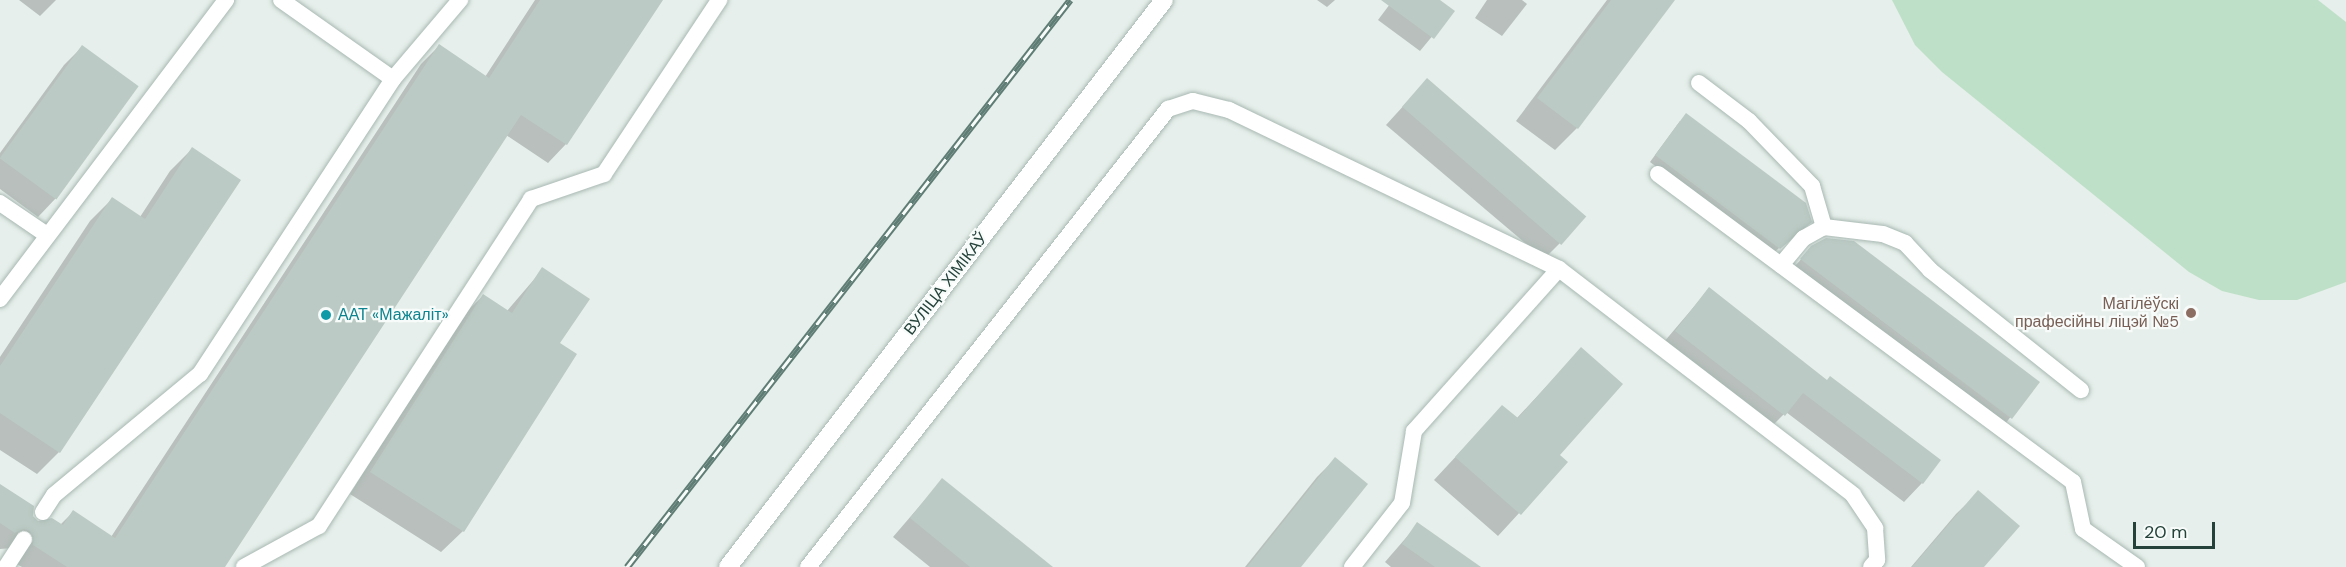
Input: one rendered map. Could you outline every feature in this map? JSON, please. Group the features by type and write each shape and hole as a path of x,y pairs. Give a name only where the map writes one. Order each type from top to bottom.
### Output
{"street":[{"name":"ВУЛІЦА ХІМІКАЎ","path":"728,567 1164,0"}],"lane":[{"path":"0,299 226,0"},
{"path":"281,0 393,79"},
{"path":"43,512 54,495 200,374 393,79 459,0"},
{"path":"244,567 319,526 531,199 604,174 719,0"},
{"path":"1699,83 1749,121 1812,186 1824,227"},
{"path":"808,567 1168,109 1193,101 1228,110 1559,269 1853,495 1875,528 1877,560 1871,567"},
{"path":"1658,174 2073,482 2083,529 2137,567"},
{"path":"0,203 47,236"},
{"path":"1781,265 1804,238 1824,227 1882,234 1905,243 1930,270 2081,390"},
{"path":"1352,567 1402,502 1414,431 1559,269"},
{"path":"6,567 24,539"}],"green space":[{"path":"1892,0 2318,0 2346,22 2346,282 2297,300 2259,300 2222,291 2189,272 1942,72 1915,45"}],"building":[{"name":"ААТ «Мажаліт»","path":"540,0 663,0 567,145 521,115 225,567 67,567 33,545 30,531 24,529 15,533 0,523 0,484 34,506 33,516 38,521 52,518 63,525 73,510 115,538 439,44 489,78"},
{"path":"1381,0 1440,0 1455,11 1434,39"},
{"path":"1611,0 1675,0 1578,129 1537,98"},
{"path":"82,45 139,86 56,199 0,158"},
{"path":"1427,78 1586,216 1561,245 1402,107"},
{"path":"1686,113 1806,203 1812,222 1780,249 1655,155"},
{"path":"192,147 241,180 60,453 0,413 0,366 112,197 145,219"},
{"path":"1826,238 1854,241 2040,382 2012,419 1800,259 1811,246"},
{"path":"542,267 590,299 560,343 577,354 464,532 370,472 483,294 512,313"},
{"path":"1709,287 1827,380 1830,376 1941,460 1923,484 1803,393 1785,416 1675,331"},
{"path":"1581,347 1623,384 1560,455 1568,462 1521,515 1455,457 1502,405 1518,418"},
{"path":"1335,457 1368,484 1301,567 1247,567"},
{"path":"942,478 1053,567 970,567 910,518"},
{"path":"1978,490 2020,526 1984,567 1912,567"},
{"path":"1417,522 1481,567 1435,567 1402,544"}],"railway":[{"path":"627,567 1070,0"}],"place":[{"name":"Магілёўскі прафесійны ліцэй №5","path":"2191,313"},
{"name":"ААТ «Мажаліт»","path":"326,315"}]}
